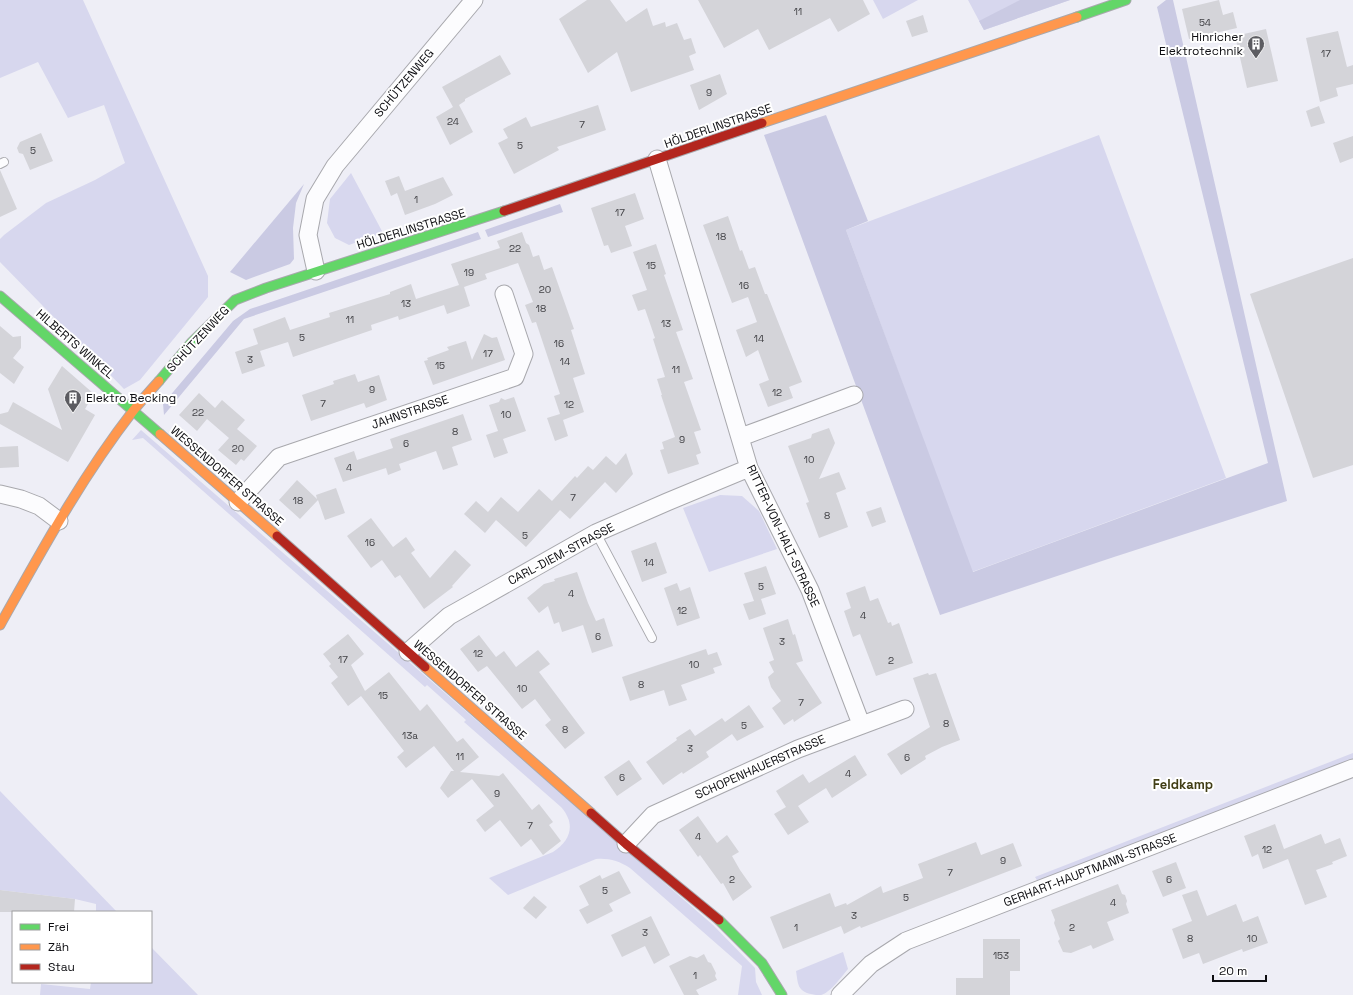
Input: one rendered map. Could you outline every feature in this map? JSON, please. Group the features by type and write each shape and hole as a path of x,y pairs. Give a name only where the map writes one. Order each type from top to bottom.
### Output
{"street":[{"name":"SCHÜTZENWEG","path":"0,625 59,522 88,475 133,411 191,343 235,300 316,271 308,235 315,199 335,166 474,0"},
{"name":"HÖLDERLINSTRASSE","path":"316,271 480,220 1126,0"},
{"name":"RITTER-VON-HALT-STRASSE","path":"657,159 749,468 810,590 862,724"},
{"name":"JAHNSTRASSE","path":"238,502 279,457 515,376 524,354 504,294"},
{"name":"HILBERTS WINKEL","path":"0,296 133,411"},
{"path":"741,437 854,396"},
{"name":"WESSENDORFER STRASSE","path":"133,411 626,844 715,916 762,963 782,995"},
{"name":"CARL-DIEM-STRASSE","path":"408,652 449,616 596,533 749,468"},
{"path":"0,494 21,499 39,506 59,522"},
{"name":"SCHOPENHAUERSTRASSE","path":"626,844 653,815 798,749 905,709"},
{"name":"GERHART-HAUPTMANN-STRASSE","path":"840,995 871,964 906,941 1353,768"}],"lane":[{"path":"596,533 652,638"}],"shaded area":[{"path":"0,0 83,0 208,276 208,297 140,380 124,389 0,262 0,239 4,235 46,203 95,180 125,163 104,105 68,118 38,62 0,78"},
{"path":"873,0 918,0 883,19"},
{"path":"968,0 1070,0 984,30"},
{"path":"1020,0 1070,0 984,30 979,21"},
{"path":"1166,0 1173,0 1287,501 940,615 764,135 826,115 868,221 846,230 973,572 1268,463 1157,7"},
{"path":"1099,135 1226,478 972,572 846,230"},
{"path":"351,173 383,233 349,245 335,238 327,223 330,199"},
{"path":"304,184 296,203 293,228 294,259 290,264 246,280 230,272"},
{"path":"560,204 563,212 488,237 485,230"},
{"path":"478,232 481,239 244,319 164,415 163,404 233,321 250,309"},
{"path":"141,430 713,925 755,968 756,982 762,995 738,995 742,966 630,868 614,860 596,859 508,895 489,878 553,852 559,847 564,842 569,831 569,820 566,813 464,722 466,720 427,685 425,687 143,438 132,440"},
{"path":"720,495 742,496 759,511 777,549 709,572 683,508"},
{"path":"1353,753 1353,764 1038,882 1035,877"},
{"path":"0,791 116,911 96,911 96,904 75,899 0,890"},
{"path":"152,948 198,995 40,995 41,984 90,989 91,983 152,983"},
{"path":"843,952 848,969 836,984 821,995 806,993 801,989 798,983 796,971"}],"building":[{"path":"587,0 610,0 626,22 647,8 653,26 665,22 666,27 677,23 684,40 691,38 696,53 689,56 694,70 631,92 617,52 588,73 559,19"},
{"path":"698,0 863,0 870,14 838,32 830,18 769,50 758,29 724,48"},
{"path":"1219,0 1223,15 1233,12 1237,28 1189,39 1182,9"},
{"path":"923,15 928,32 912,37 906,21"},
{"name":"Hinricher Elektrotechnik","path":"1266,29 1278,81 1247,88 1235,36"},
{"path":"1338,31 1347,67 1353,65 1353,84 1336,88 1338,96 1320,102 1306,38"},
{"path":"500,55 511,74 465,99 465,101 459,105 473,132 450,145 436,117 453,107 442,87"},
{"path":"720,74 727,94 699,110 690,85"},
{"path":"598,105 606,130 557,147 559,150 514,174 498,143 508,138 503,129 526,117 531,127"},
{"path":"1319,106 1325,123 1311,127 1306,111"},
{"path":"41,133 53,161 30,170 23,154 19,153 17,148 20,142"},
{"path":"1353,136 1353,158 1340,163 1333,143"},
{"path":"0,170 17,209 0,217"},
{"path":"399,176 405,191 443,177 453,195 435,204 405,215 397,193 391,196 385,181"},
{"path":"635,193 644,219 625,226 632,246 611,253 608,245 604,246 591,208"},
{"path":"728,216 740,251 742,250 749,269 755,267 802,382 789,387 793,398 768,407 759,384 769,380 758,350 746,357 736,330 757,322 748,297 732,303 703,225"},
{"path":"522,232 533,257 539,255 544,270 552,267 574,329 571,330 585,374 573,378 584,412 563,420 568,436 555,441 547,418 560,414 554,396 560,394 536,322 532,323 525,305 533,302 518,263 485,274 487,279 464,287 470,306 447,314 444,305 399,320 398,316 371,325 372,330 293,357 288,342 260,351 265,366 242,374 235,352 258,344 253,329 285,317 290,330 330,317 329,313 390,294 390,292 411,284 416,299 459,285 451,264 500,248 497,241"},
{"path":"656,244 666,274 664,275 683,330 676,332 693,379 684,382 701,430 694,432 701,453 696,455 699,464 668,474 660,450 664,449 662,442 675,437 657,379 665,377 653,339 655,338 645,309 638,311 632,295 647,290 633,252"},
{"path":"1353,258 1353,465 1313,478 1250,294"},
{"path":"0,326 13,337 21,336 21,348 13,358 24,367 14,384 0,373"},
{"path":"484,334 492,338 497,337 505,360 433,385 424,361 428,360 427,358 449,350 447,347 466,341 472,360"},
{"name":"Elektro Becking","path":"62,366 94,394 85,409 95,415 68,462 0,424 0,414 8,412 13,402 62,430 48,389"},
{"path":"355,374 358,382 379,375 387,400 366,408 364,403 311,421 302,395 334,384 333,381"},
{"path":"199,393 215,408 222,400 245,420 237,429 257,446 244,461 241,459 236,465 218,450 229,438 207,419 197,431 179,415"},
{"path":"514,397 526,431 503,439 508,453 494,458 486,435 498,431 489,405 499,402 501,398 505,400"},
{"path":"463,414 472,440 452,447 458,465 443,470 436,451 399,464 401,470 388,475 386,468 343,482 334,458 354,451 357,460 393,448 390,439"},
{"path":"829,428 835,443 819,479 839,472 846,489 836,493 848,527 819,538 806,503 809,502 788,446 811,438 812,434"},
{"path":"18,446 19,467 0,468 0,447"},
{"path":"626,453 633,474 616,493 605,482 570,519 560,510 526,547 496,520 485,533 464,514 476,501 488,512 501,497 518,512 539,489 552,501 575,476 577,478 588,466 593,470 606,456 616,465"},
{"path":"297,480 317,499 316,495 336,488 345,513 325,520 318,500 300,519 279,500"},
{"path":"881,507 886,522 872,527 866,512"},
{"path":"371,518 393,547 406,537 415,550 411,553 430,578 455,550 471,565 452,586 453,587 424,609 400,575 395,578 382,560 371,568 347,536"},
{"path":"656,542 667,573 642,582 631,551"},
{"path":"766,566 776,594 761,599 766,614 749,620 743,604 754,601 744,573"},
{"path":"577,572 596,621 604,618 613,646 592,653 583,625 562,632 559,622 554,624 548,606 539,613 527,598 544,584 555,581 554,579"},
{"path":"677,583 680,591 690,587 700,618 677,626 664,588"},
{"path":"865,586 870,601 878,598 888,623 891,622 892,626 899,623 913,663 876,676 860,634 853,637 844,611 851,608 846,593"},
{"path":"788,619 793,635 795,634 803,661 796,663 822,703 794,722 793,719 784,725 772,708 781,701 771,687 768,677 774,672 769,662 774,660 763,628"},
{"path":"348,634 364,654 351,665 365,691 389,672 420,711 427,704 457,742 463,738 479,757 460,772 499,776 503,773 532,810 539,804 553,822 549,825 561,841 543,855 531,839 521,847 500,820 485,832 476,820 494,806 472,779 448,798 440,788 451,771 454,771 434,746 406,768 397,757 404,751 361,696 348,706 331,683 338,677 329,666 331,664 323,654"},
{"path":"479,635 496,657 504,651 516,667 538,650 550,664 539,672 585,733 565,749 545,725 551,720 535,699 522,709 487,666 478,672 460,649"},
{"path":"706,649 708,655 717,652 722,665 713,668 715,673 681,685 687,700 669,706 664,690 630,701 622,677"},
{"path":"928,673 929,675 936,673 960,740 925,756 926,759 901,775 887,754 930,727 913,678"},
{"path":"749,705 764,727 737,741 732,734 706,752 709,757 683,774 682,772 663,785 646,762 677,740 676,738 690,729 695,736 722,718 725,722"},
{"path":"855,755 867,775 832,798 826,788 798,806 809,822 788,835 774,814 786,807 776,791 803,774 809,783"},
{"path":"629,760 642,779 617,796 604,777"},
{"path":"698,816 717,843 727,835 739,852 732,856 752,887 733,901 723,883 721,884 700,855 698,857 679,830"},
{"path":"1275,824 1284,849 1321,834 1325,844 1340,838 1347,856 1332,862 1333,864 1316,870 1327,897 1305,905 1288,859 1263,869 1258,854 1252,857 1244,836"},
{"path":"976,842 981,855 1013,843 1022,866 861,928 860,926 844,934 841,926 783,949 770,917 830,893 835,907 846,903 847,905 881,886 883,893 923,878 918,864"},
{"path":"1176,862 1186,888 1163,897 1152,871"},
{"path":"619,871 631,893 609,904 613,911 587,924 579,910 589,905 579,886 600,875 602,879"},
{"path":"1118,884 1122,894 1125,895 1129,913 1107,922 1114,940 1093,949 1091,945 1071,953 1063,952 1058,941 1060,939 1051,910"},
{"path":"0,890 75,899 74,911 0,912"},
{"path":"1197,890 1207,916 1236,904 1243,922 1258,916 1268,943 1243,952 1242,949 1203,964 1199,953 1183,959 1172,929 1192,921 1182,895"},
{"path":"534,896 547,907 536,919 523,908"},
{"path":"651,916 670,955 654,964 645,946 622,957 611,935"},
{"path":"983,939 1020,939 1020,971 1010,971 1010,995 956,995 956,978 983,978"},
{"path":"704,954 716,973 715,976 717,980 696,990 699,995 684,995 669,966 690,956 697,958"}],"traffic: fast":[{"path":"1077,17 1126,0"},
{"path":"159,381 191,343 235,300 266,288 504,211"},
{"path":"0,296 160,434"},
{"path":"719,920 762,963 782,995"}],"traffic: slow":[{"path":"762,123 1077,17"},
{"path":"0,625 62,516 96,462 133,411 159,381"},
{"path":"160,434 277,536"},
{"path":"425,667 591,813"}],"traffic: jam":[{"path":"504,211 762,123"},
{"path":"277,536 425,667"},
{"path":"591,813 626,844 719,920"}],"place":[{"name":"Hinricher Elektrotechnik","path":"1256,59"},
{"name":"Elektro Becking","path":"73,413"}],"district":[{"name":"Feldkamp","path":"1183,784"}]}
